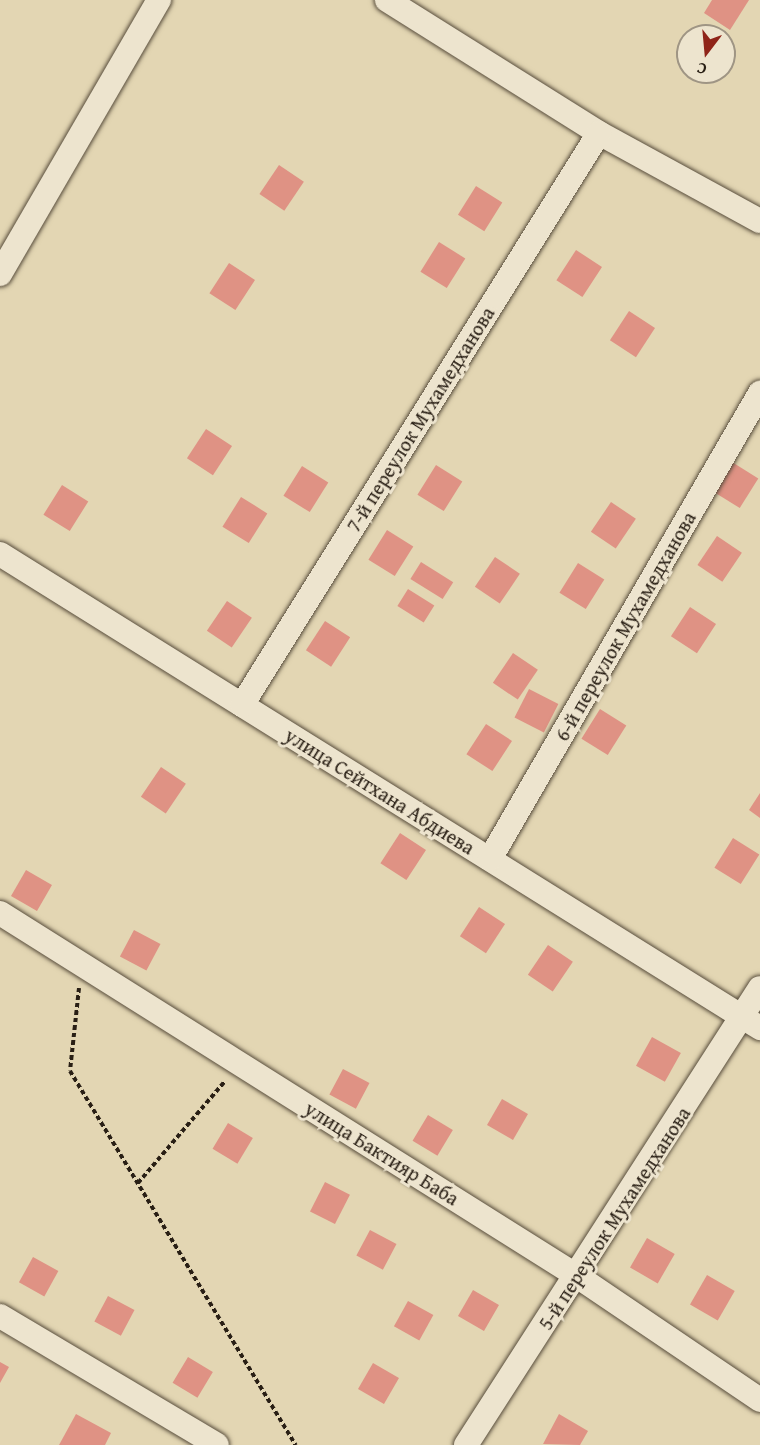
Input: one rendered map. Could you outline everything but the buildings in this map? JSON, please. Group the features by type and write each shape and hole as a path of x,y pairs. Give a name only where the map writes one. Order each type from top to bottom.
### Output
{"street":[{"path":"0,274 159,0"},
{"path":"387,0 599,133 760,221"},
{"name":"7-й переулок Мухамедханова","path":"242,705 599,133"},
{"name":"6-й переулок Мухамедханова","path":"490,860 760,393"},
{"name":"улица Сейтхана Абдиева","path":"0,554 751,1023"},
{"name":"улица Бактияр Баба","path":"0,913 577,1276 760,1400"},
{"name":"5-й переулок Мухамедханова","path":"466,1445 577,1276 751,1023 760,988"},
{"path":"0,1316 218,1445"}],"path":[{"path":"81,963 70,1071 296,1445"},
{"path":"138,1183 240,1063"}]}
